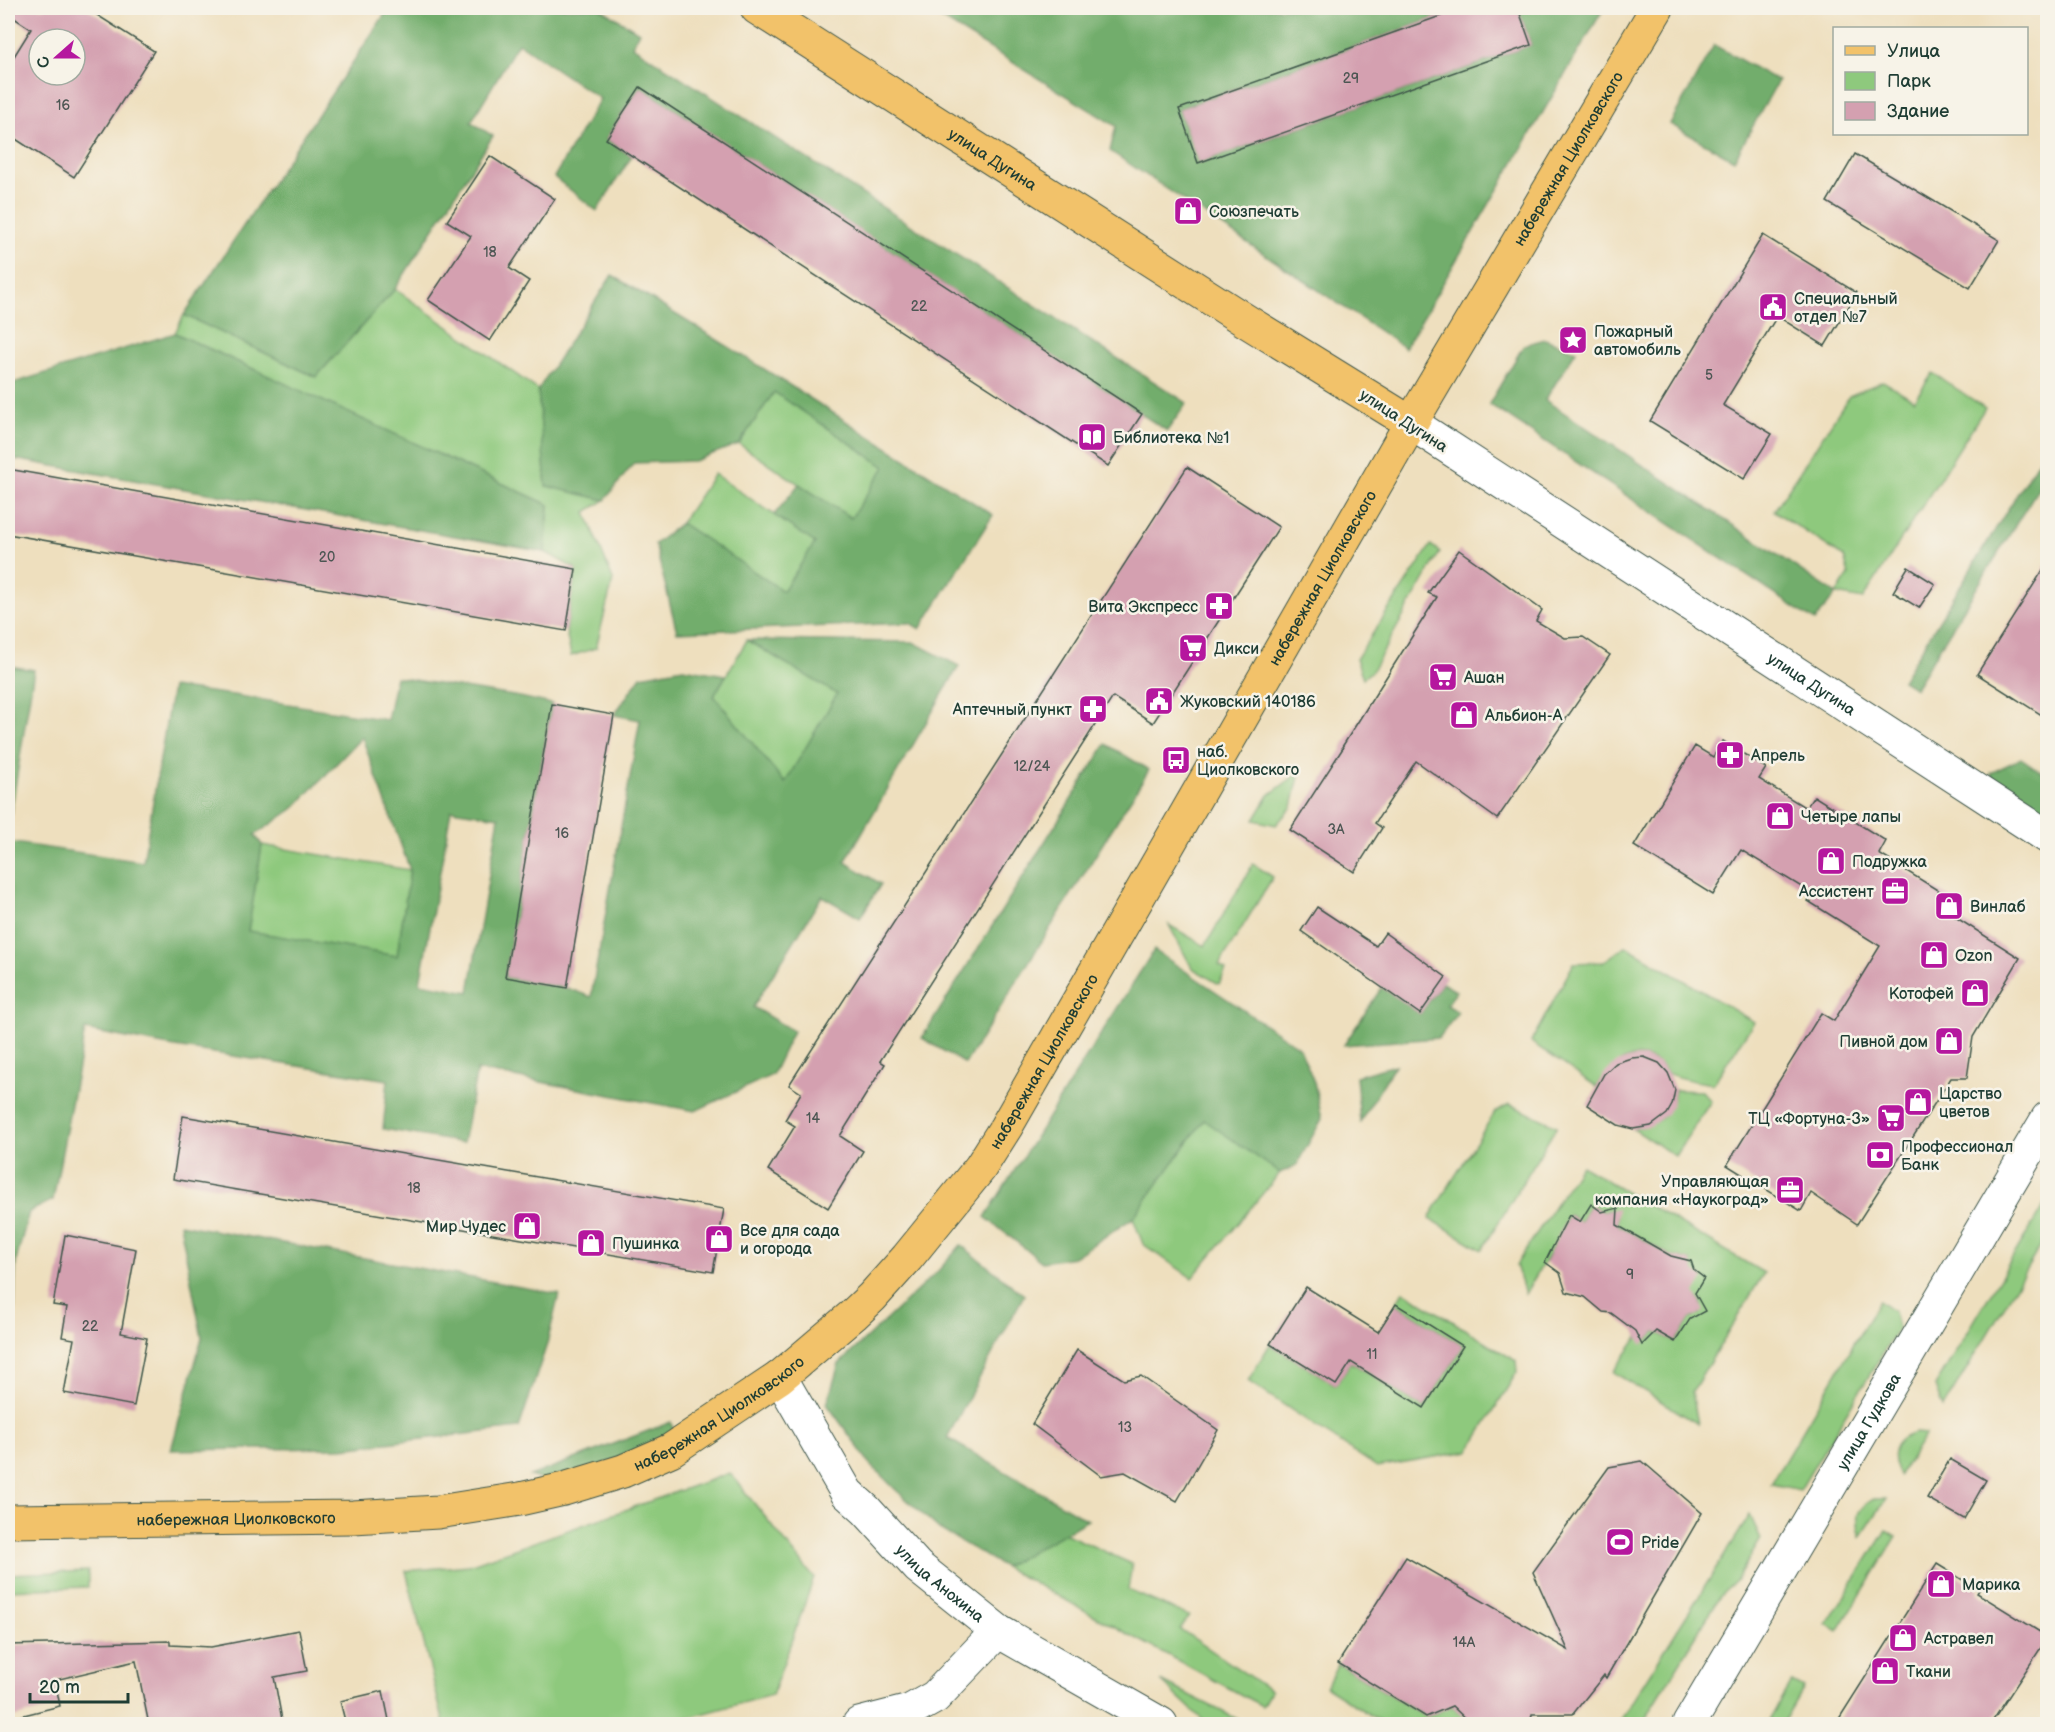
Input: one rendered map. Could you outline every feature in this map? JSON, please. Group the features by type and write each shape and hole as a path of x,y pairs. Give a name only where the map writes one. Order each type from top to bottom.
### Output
{"main road":[{"name":"улица Дугина","path":"757,8 1233,313 1411,423"},
{"name":"набережная Циолковского","path":"8,1521 353,1517 438,1512 520,1499 564,1489 623,1471 671,1450 780,1377 872,1297 907,1258 980,1168 1006,1127 1411,423 1657,8"}],"street":[{"name":"улица Дугина","path":"1411,423 2048,837"},
{"name":"улица Гудкова","path":"1689,1725 2048,1118"},
{"name":"улица Анохина","path":"780,1377 847,1492 918,1567 998,1631 1161,1725"},
{"path":"859,1725 910,1711 935,1697 998,1631"}],"green space":[{"path":"389,8 600,8 639,32 632,46 1187,403 1167,431 640,87 606,139 632,156 597,211 554,177 600,99 518,43 471,122 493,136 395,289 316,377 184,315"},
{"path":"924,8 1463,8 1179,109 1199,163 1531,45 1518,8 1604,8 1405,348 1110,151 1116,126"},
{"path":"1714,45 1778,81 1734,160 1670,124"},
{"path":"612,275 993,515 920,629 910,623 677,632 655,544 681,523 783,591 815,543 774,515 799,484 851,518 885,467 774,392 739,444 694,461 634,463 605,500 546,486 538,390"},
{"path":"395,289 538,390 546,486 605,500 586,512 613,580 596,648 571,656 566,631 576,569 545,552 549,505 175,333 184,315 316,377"},
{"path":"175,333 549,505 545,552 8,458 10,384"},
{"path":"1545,339 1576,351 1545,400 1836,594 1815,621 1489,404 1524,345"},
{"path":"1933,373 1985,408 1863,599 1836,594 1849,575 1844,557 1774,511 1849,396 1883,381 1914,400"},
{"path":"774,392 886,467 851,519 739,444"},
{"path":"2047,446 2047,474 1915,688 1902,680"},
{"path":"714,474 816,543 783,591 681,523"},
{"path":"1431,545 1440,552 1372,671 1363,678 1356,659"},
{"path":"747,640 838,694 785,784 714,696"},
{"path":"747,640 913,642 959,666 845,862 881,884 860,918 822,896 753,1007 793,1031 772,1075 695,1111 477,1070 463,1143 383,1129 388,1080 169,1046 85,1030 53,1200 29,1212 16,1261 13,1346 8,1345 8,842 143,862 172,687 387,720 396,677 552,704 505,977 567,988 591,997 640,720 614,715 641,676 683,668 726,675 714,696 785,783 837,694","holes":["362,737 410,870 397,956 248,931 262,845 255,835 293,809","451,810 499,817 469,992 420,983"]},
{"path":"8,666 34,670 9,825 8,825"},
{"path":"1106,744 1149,770 965,1064 922,1038"},
{"path":"2021,758 2047,776 2047,825 1995,785 1991,773"},
{"path":"1300,772 1292,807 1276,825 1254,820 1269,795"},
{"path":"262,845 410,870 397,956 248,931"},
{"path":"1253,864 1273,877 1219,965 1226,970 1219,984 1192,968 1169,925 1205,946"},
{"path":"1626,946 1754,1022 1713,1084 1672,1075 1658,1063 1649,1058 1640,1057 1631,1058 1615,1066 1597,1087 1531,1042 1574,963 1603,962"},
{"path":"1154,950 1300,1048 1314,1082 1322,1119 1296,1166 1280,1173 1204,1120 1133,1218 1074,1257 1042,1262 985,1217"},
{"path":"1442,983 1456,991 1447,1005 1458,1012 1439,1038 1344,1045 1382,987 1420,1014"},
{"path":"1395,1065 1360,1122 1356,1076"},
{"path":"1675,1090 1702,1091 1711,1101 1675,1156 1633,1129 1650,1125 1662,1118 1670,1107"},
{"path":"1509,1104 1557,1126 1482,1250 1429,1218 1495,1112"},
{"path":"1204,1119 1280,1173 1192,1278 1143,1244 1133,1218"},
{"path":"1581,1165 1764,1273 1692,1392 1698,1424 1613,1372 1638,1337 1648,1339 1656,1331 1675,1342 1690,1319 1700,1314 1702,1305 1698,1299 1693,1297 1691,1261 1671,1256 1617,1225 1617,1216 1610,1210 1602,1212 1591,1204 1580,1222 1569,1215 1557,1241 1525,1294 1516,1265"},
{"path":"2047,1200 2047,1235 1943,1408 1935,1386"},
{"path":"180,1224 559,1294 547,1344 519,1428 342,1448 171,1450 202,1338"},
{"path":"961,1245 1024,1295 947,1438 1088,1520 1004,1567 939,1529 896,1490 870,1464 827,1404 839,1364 938,1271"},
{"path":"1403,1291 1516,1361 1517,1372 1469,1451 1377,1467 1248,1381 1270,1344 1336,1385 1351,1362 1424,1408 1463,1346 1396,1304"},
{"path":"1879,1301 1894,1312 1898,1328 1800,1490 1771,1484"},
{"path":"671,1422 675,1436 597,1467 542,1480 530,1476"},
{"path":"1915,1433 1926,1434 1899,1476 1894,1462 1894,1450 1901,1440"},
{"path":"730,1473 814,1578 772,1695 665,1724 444,1724 406,1571 469,1565"},
{"path":"1874,1499 1886,1499 1861,1537 1858,1514"},
{"path":"1750,1515 1761,1539 1736,1581 1721,1595 1642,1724 1618,1724"},
{"path":"1886,1530 1897,1536 1838,1631 1827,1624"},
{"path":"1064,1533 1132,1564 1128,1590 1189,1616 1180,1629 1271,1691 1262,1706 1004,1567"},
{"path":"88,1571 88,1587 8,1590 8,1574"},
{"path":"1338,1663 1426,1717 1452,1706 1472,1724 1384,1724 1326,1687"},
{"path":"1161,1681 1247,1724 1207,1724"},
{"path":"1792,1682 1803,1688 1782,1724 1767,1724"}],"building":[{"path":"8,8 86,8 154,51 74,177 8,134 8,66 27,35 27,87 87,87 87,27 28,27 8,14"},
{"path":"1463,8 1518,8 1531,45 1198,163 1179,109"},
{"path":"640,87 1142,414 1108,466 606,139"},
{"path":"1855,154 1999,240 1970,288 1827,202"},
{"path":"490,156 555,199 509,268 529,281 490,341 428,300 471,236 447,221"},
{"path":"1763,235 1857,293 1825,346 1777,316 1723,405 1772,434 1744,479 1650,421"},
{"path":"1187,467 1279,527 1153,723 1113,697 880,1061 885,1064 840,1136 863,1151 828,1208 768,1170 795,1126 785,1120 801,1093 789,1085"},
{"path":"8,469 576,569 566,631 8,534"},
{"path":"1459,550 1542,610 1536,621 1565,638 1583,637 1610,655 1497,819 1416,761 1375,823 1382,828 1354,872 1290,830 1437,597 1428,593"},
{"path":"2048,562 2048,719 1977,674"},
{"path":"1908,567 1935,584 1919,608 1893,592"},
{"path":"552,704 614,715 567,988 505,977"},
{"path":"1723,741 1766,768 1759,779 1806,808 1814,796 1886,841 1879,854 1960,904 1952,915 2020,958 1973,1037 1967,1078 1951,1078 1857,1224 1811,1193 1801,1211 1727,1165 1821,1013 1834,1021 1880,946 1808,901 1813,894 1741,850 1713,895 1634,846 1695,746 1713,757"},
{"path":"1317,907 1376,946 1385,933 1446,977 1420,1014 1301,931"},
{"path":"1644,1057 1659,1063 1668,1073 1675,1090 1672,1105 1667,1114 1651,1126 1633,1129 1618,1125 1587,1105 1604,1074 1616,1063"},
{"path":"183,1116 724,1209 713,1272 173,1179"},
{"path":"1591,1204 1602,1212 1618,1208 1617,1225 1671,1256 1691,1261 1694,1270 1704,1278 1695,1293 1705,1311 1690,1319 1675,1342 1656,1331 1642,1345 1635,1331 1611,1313 1603,1312 1585,1297 1566,1292 1560,1273 1545,1262 1569,1215 1580,1222"},
{"path":"65,1235 136,1249 121,1333 147,1338 134,1406 64,1393 74,1339 62,1337 67,1307 53,1305"},
{"path":"1306,1287 1378,1332 1396,1304 1463,1346 1424,1408 1351,1362 1336,1385 1270,1344"},
{"path":"1077,1350 1124,1380 1141,1376 1218,1430 1177,1501 1125,1472 1101,1476 1032,1424"},
{"path":"1950,1459 1986,1480 1964,1519 1927,1498"},
{"path":"1642,1461 1702,1513 1606,1678 1604,1675 1573,1714 1532,1714 1530,1725 1472,1725 1452,1706 1426,1717 1338,1663 1406,1557 1568,1650 1533,1572 1609,1467"},
{"path":"1937,1564 1979,1590 1977,1593 2048,1637 1990,1725 1835,1725"},
{"path":"299,1630 307,1671 274,1677 283,1725 149,1725 136,1661 55,1680 60,1706 8,1719 8,1645 170,1641 170,1645 211,1647"},
{"path":"383,1691 390,1725 346,1725 340,1701"}],"place":[{"name":"Союзпечать","path":"1188,211"},
{"name":"Специальный отдел №7","path":"1773,307"},
{"name":"Пожарный автомобиль","path":"1573,340"},
{"name":"Библиотека №1","path":"1092,437"},
{"name":"Вита Экспресс","path":"1219,606"},
{"name":"Дикси","path":"1193,648"},
{"name":"Ашан","path":"1443,677"},
{"name":"Жуковский 140186","path":"1159,701"},
{"name":"Аптечный пункт","path":"1093,709"},
{"name":"Альбион-А","path":"1464,715"},
{"name":"Апрель","path":"1730,755"},
{"name":"наб. Циолковского","path":"1176,760"},
{"name":"Четыре лапы","path":"1780,816"},
{"name":"Подружка","path":"1831,861"},
{"name":"Ассистент","path":"1895,891"},
{"name":"Винлаб","path":"1949,906"},
{"name":"Ozon","path":"1934,955"},
{"name":"Котофей","path":"1975,993"},
{"name":"Пивной дом","path":"1949,1041"},
{"name":"Царство цветов","path":"1918,1102"},
{"name":"ТЦ «Фортуна-3»","path":"1891,1118"},
{"name":"Профессионал Банк","path":"1880,1155"},
{"name":"Управляющая компания «Наукоград»","path":"1790,1190"},
{"name":"Мир Чудес","path":"527,1226"},
{"name":"Все для сада и огорода","path":"719,1239"},
{"name":"Пушинка","path":"591,1243"},
{"name":"Pride","path":"1620,1542"},
{"name":"Марика","path":"1941,1584"},
{"name":"Астравел","path":"1903,1638"},
{"name":"Ткани","path":"1885,1671"}]}
